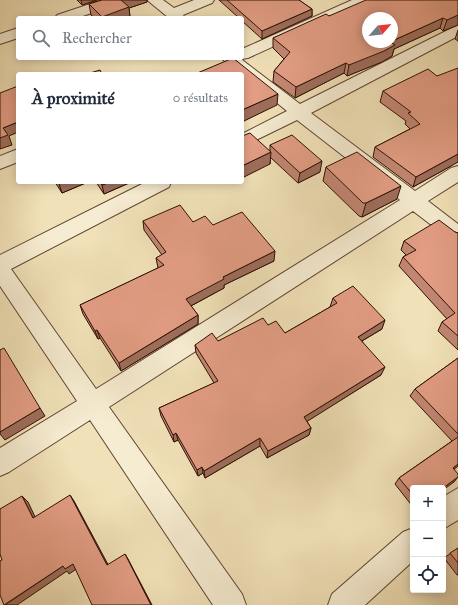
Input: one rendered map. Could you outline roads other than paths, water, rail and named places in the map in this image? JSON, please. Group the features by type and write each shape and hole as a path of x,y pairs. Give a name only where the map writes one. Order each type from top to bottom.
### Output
{"street":[{"path":"68,16 116,0"},
{"path":"154,0 175,16 207,0"},
{"path":"244,53 364,0"},
{"path":"244,140 458,30"},
{"path":"0,38 16,33"},
{"path":"232,60 458,235"},
{"path":"0,163 16,156"},
{"path":"0,463 458,173"},
{"path":"0,265 158,184"},
{"path":"0,269 231,605"},
{"path":"446,512 458,502"},
{"path":"343,605 410,545"}]}
